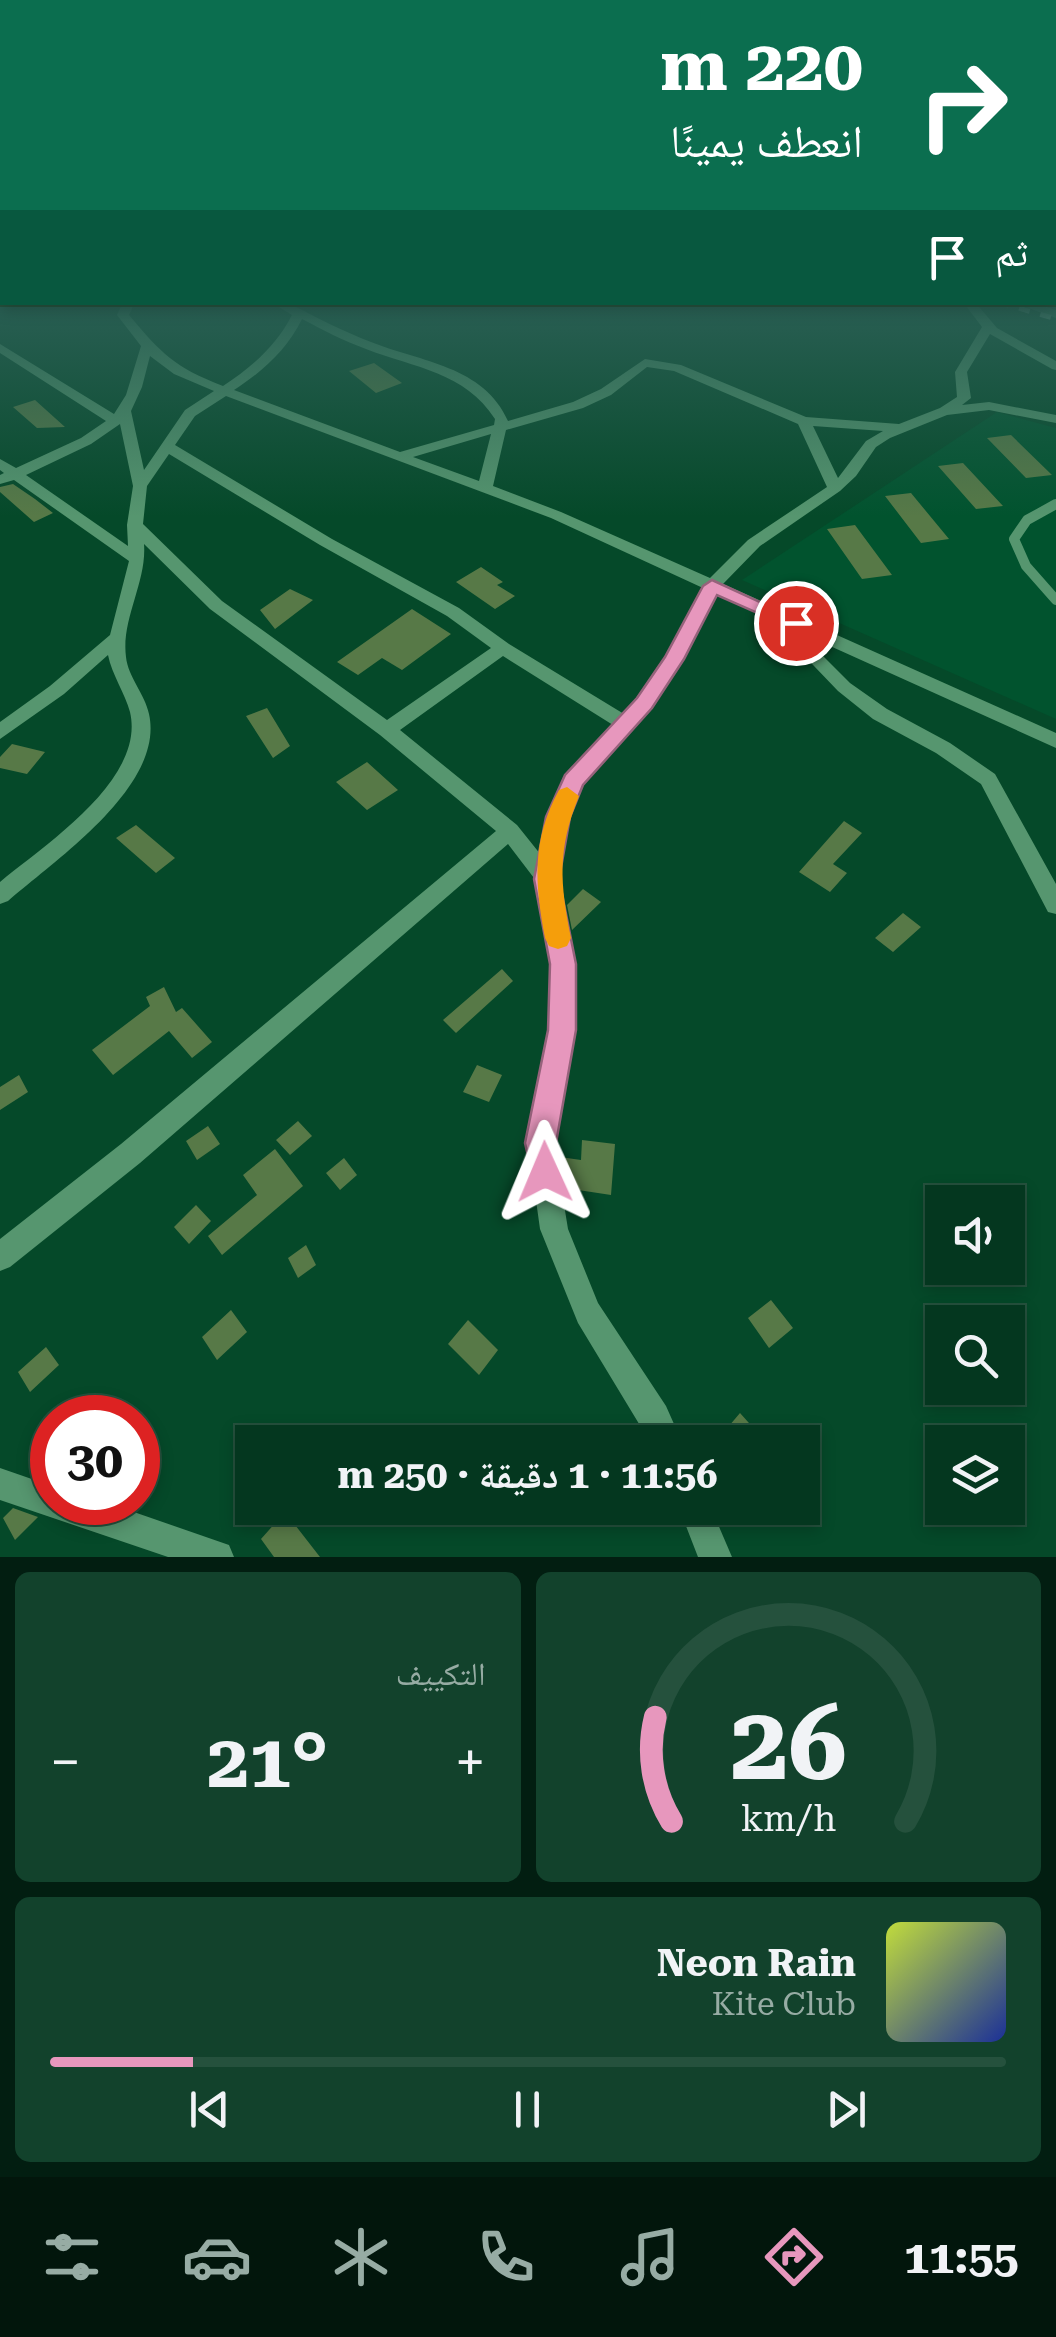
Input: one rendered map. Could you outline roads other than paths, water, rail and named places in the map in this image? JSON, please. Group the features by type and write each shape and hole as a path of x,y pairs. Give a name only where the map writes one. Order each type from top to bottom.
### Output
{"street":[{"path":"0,896 106,804 130,769 140,739 140,714 118,659 118,638 137,560 135,525 140,486 120,416 42,372"},
{"path":"7,477 96,436 120,416 140,372"},
{"path":"181,372 485,487 1056,742"},
{"path":"140,486 190,413 255,372"},
{"path":"441,372 473,383 492,400 502,418 485,487"},
{"path":"401,455 578,406 633,372"},
{"path":"686,372 804,421 900,428"},
{"path":"946,411 964,398 961,372"},
{"path":"659,1425 588,1313 554,1229 540,1143 562,1030 563,964 547,879 558,817 573,781 627,725 674,659 712,586 754,544 851,474 871,444 946,411 989,406 1056,419"},
{"path":"804,421 835,488"},
{"path":"166,446 453,612 627,725"},
{"path":"0,463 7,477 137,560"},
{"path":"135,525 216,605 387,730 510,831 547,879"},
{"path":"766,610 844,688 988,779 1056,906"},
{"path":"0,732 58,690 118,638"},
{"path":"387,730 503,648"},
{"path":"0,1257 168,1123 392,926 510,831"},
{"path":"0,1484 30,1494"},
{"path":"122,1525 217,1557"},
{"path":"702,1525 715,1557"}],"lane":[{"path":"1056,504 1027,520 1014,538 1026,566 1056,600"}]}
